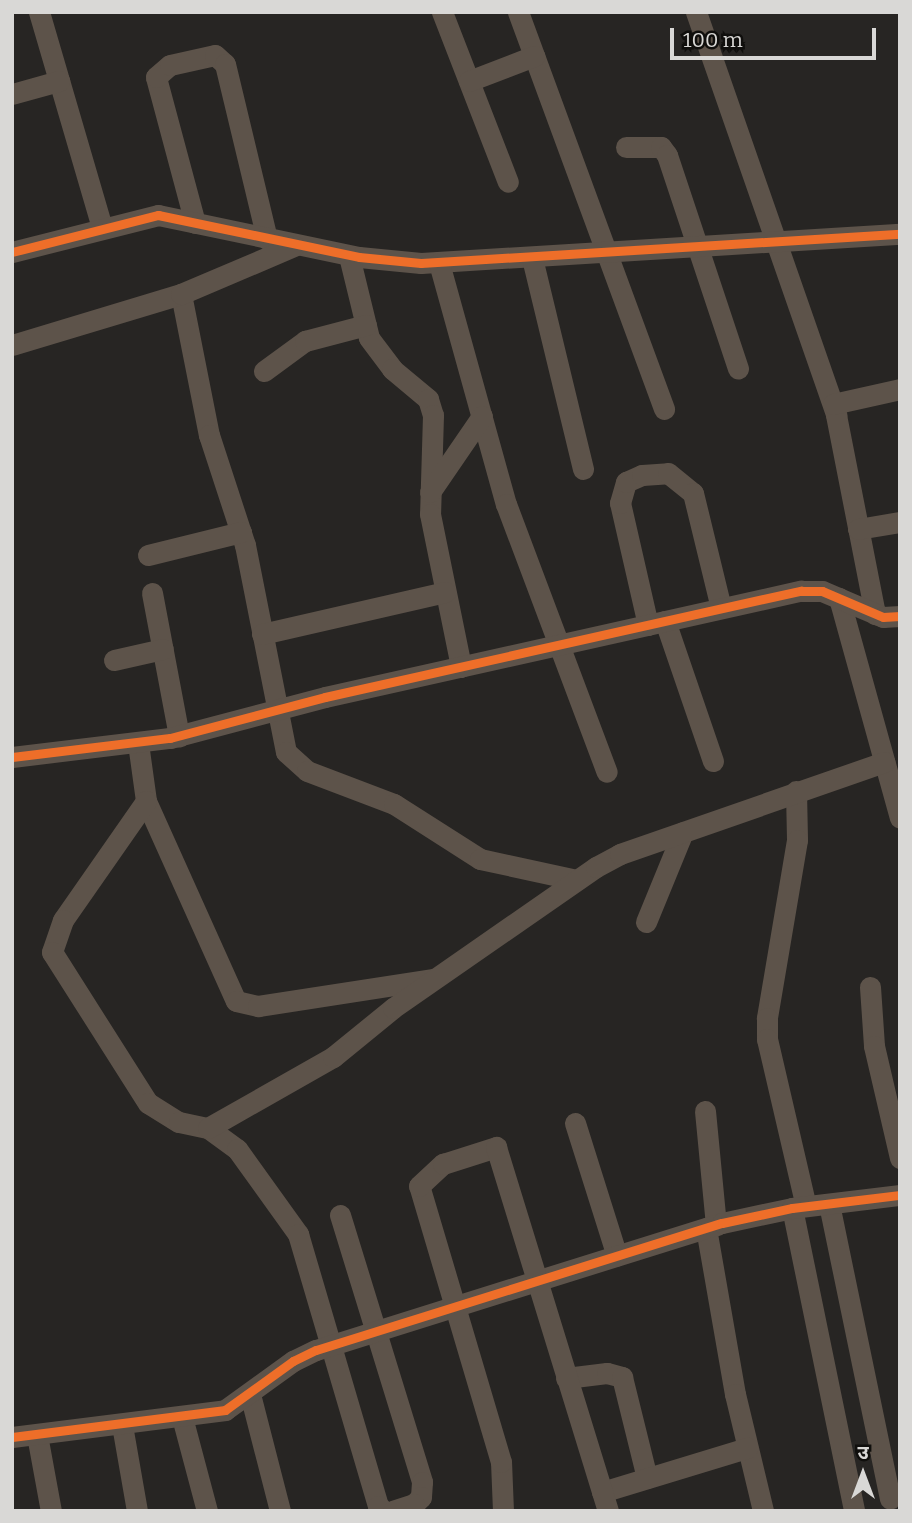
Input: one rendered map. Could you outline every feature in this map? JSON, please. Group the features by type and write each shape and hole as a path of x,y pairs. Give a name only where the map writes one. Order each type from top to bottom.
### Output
{"street":[{"path":"39,12 102,229"},
{"path":"442,12 508,182"},
{"path":"518,12 664,409"},
{"path":"696,12 833,404 874,614"},
{"path":"195,223 156,77 170,65 215,55 225,64 267,239"},
{"path":"469,81 534,56"},
{"path":"12,94 59,80"},
{"path":"626,147 661,147 738,368"},
{"path":"12,252 148,215 349,256 439,263 696,246 779,244 900,234"},
{"path":"12,345 181,294 294,246"},
{"path":"349,256 366,325 377,353 428,399 433,415 429,494 461,667"},
{"path":"532,258 583,469"},
{"path":"439,263 506,504 556,646 607,772"},
{"path":"181,294 209,435 241,532 286,752 307,771 394,804 480,859 577,880"},
{"path":"264,371 305,341 366,325"},
{"path":"833,404 900,389"},
{"path":"429,494 482,416"},
{"path":"713,761 657,623 620,503 626,482 642,475 668,472 692,493 721,608"},
{"path":"858,529 900,522"},
{"path":"148,555 241,532"},
{"path":"12,757 179,736 276,710 801,591 822,591 874,614 900,616"},
{"path":"262,635 445,592"},
{"path":"152,593 179,736"},
{"path":"839,598 900,818"},
{"path":"114,660 163,649"},
{"path":"138,743 146,801 236,1001 258,1006 436,979"},
{"path":"208,1128 333,1057 436,979 577,880 620,854 884,762"},
{"path":"796,791 797,840 767,1018 767,1039 854,1511"},
{"path":"146,801 63,920 52,952 148,1103 179,1122 208,1128 237,1149 298,1234 378,1506 384,1511"},
{"path":"646,922 683,832"},
{"path":"870,987 874,1046 900,1158"},
{"path":"705,1111 711,1227 747,1448 764,1511"},
{"path":"575,1123 617,1256"},
{"path":"503,1511 501,1462 419,1186 443,1164 496,1147 605,1501 647,1478 747,1448"},
{"path":"12,1437 37,1436 225,1410 293,1361 329,1346 711,1227 799,1207 900,1195"},
{"path":"829,1204 895,1497 861,1511"},
{"path":"340,1215 422,1482 421,1497 414,1504 396,1511"},
{"path":"566,1378 607,1373 622,1377 647,1478"},
{"path":"250,1394 280,1511"},
{"path":"182,1417 206,1511"},
{"path":"121,1424 137,1511"},
{"path":"37,1436 51,1511"}],"cycle path":[{"path":"12,252 158,215 359,257 421,263 900,234"},
{"path":"12,757 170,738 325,697 801,591 822,591 883,617 900,616"},
{"path":"12,1437 225,1410 293,1361 316,1350 722,1223 792,1208 900,1195"}]}
